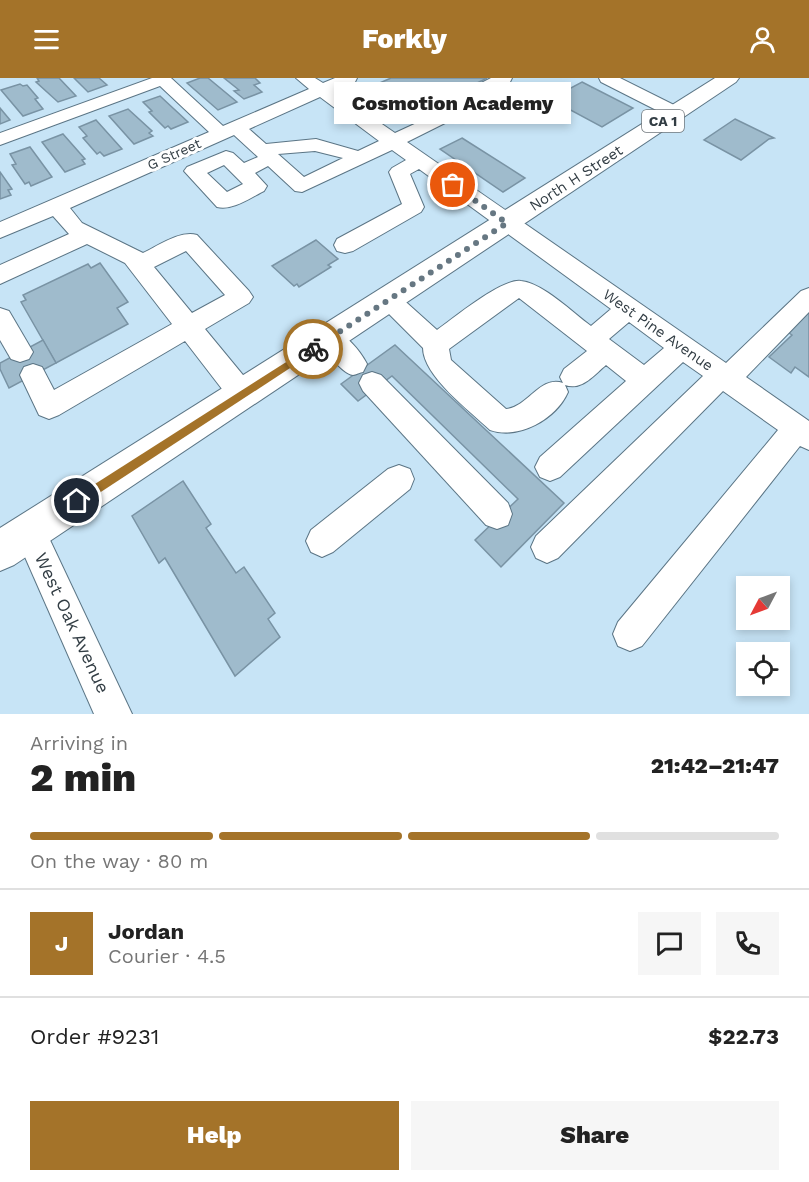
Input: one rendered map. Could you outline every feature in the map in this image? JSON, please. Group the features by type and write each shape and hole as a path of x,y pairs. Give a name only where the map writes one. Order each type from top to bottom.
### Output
{"highway":[{"name":"North H Street","path":"15,541 729,78"}],"street":[{"name":"West Pine Avenue","path":"304,78 803,433"},
{"name":"G Street","path":"0,231 349,78"},
{"path":"0,139 162,79 228,131 265,154 302,186 447,115 440,111 504,78"},
{"path":"607,78 676,113"},
{"path":"242,172 265,154 316,145 358,157"},
{"path":"345,245 414,207 399,172 420,161"},
{"path":"57,206 74,228 133,257 242,394"},
{"path":"0,275 87,235"},
{"path":"33,375 49,407 241,297 189,240 138,265"},
{"path":"436,344 512,291 519,289 528,292 645,381"},
{"path":"547,547 809,297"},
{"path":"389,300 436,344 436,354 442,367 500,421 513,423 522,419 564,385 628,309"},
{"path":"0,318 20,352"},
{"path":"330,338 497,514"},
{"path":"550,467 682,347"},
{"path":"630,634 803,433"},
{"path":"321,541 399,479"},
{"name":"West Oak Avenue","path":"15,541 113,714"}],"building":[{"path":"37,78 59,78 76,96 58,102 36,82 39,81"},
{"path":"74,78 99,78 107,85 88,92"},
{"path":"200,78 208,78 237,102 218,110 187,83"},
{"path":"224,78 255,78 260,83 254,85 262,92 244,99 234,91 239,90"},
{"path":"391,78 487,78 401,121 359,92"},
{"path":"582,82 633,108 602,127 550,99"},
{"path":"20,84 27,85 38,98 35,99 43,109 23,116 1,90"},
{"path":"160,96 188,122 171,129 168,126 165,128 149,112 152,111 143,102"},
{"path":"0,108 10,120 0,124"},
{"path":"128,109 152,131 149,133 153,136 134,144 109,116"},
{"path":"735,119 774,138 769,139 741,160 704,140"},
{"path":"96,120 122,149 104,156 100,152 97,154 83,138 87,136 79,127"},
{"path":"63,134 85,159 82,160 85,164 65,172 42,142"},
{"path":"462,138 525,178 503,192 440,149"},
{"path":"30,147 52,177 31,186 29,182 25,184 12,165 16,164 10,154"},
{"path":"0,172 12,189 8,190 11,195 0,199"},
{"path":"316,240 338,259 328,265 331,267 299,287 297,284 294,286 272,266"},
{"path":"100,263 128,302 117,308 128,324 56,363 21,302 26,300 23,295 88,264 91,268"},
{"path":"809,309 809,377 795,367 791,373 769,357 792,335 786,331"},
{"path":"43,340 56,363 9,388 0,369 0,363"},
{"path":"395,345 564,503 501,567 475,540 518,499 392,376 358,401 341,384"},
{"path":"183,481 211,524 206,528 236,573 244,567 275,613 268,619 280,637 235,676 165,558 159,563 132,516"}],"way so far":[{"path":"313,349 507,223 453,185"}],"place":[{"name":"Cosmotion Academy","path":"453,185"}],"route":[{"path":"77,501 313,349"}]}
